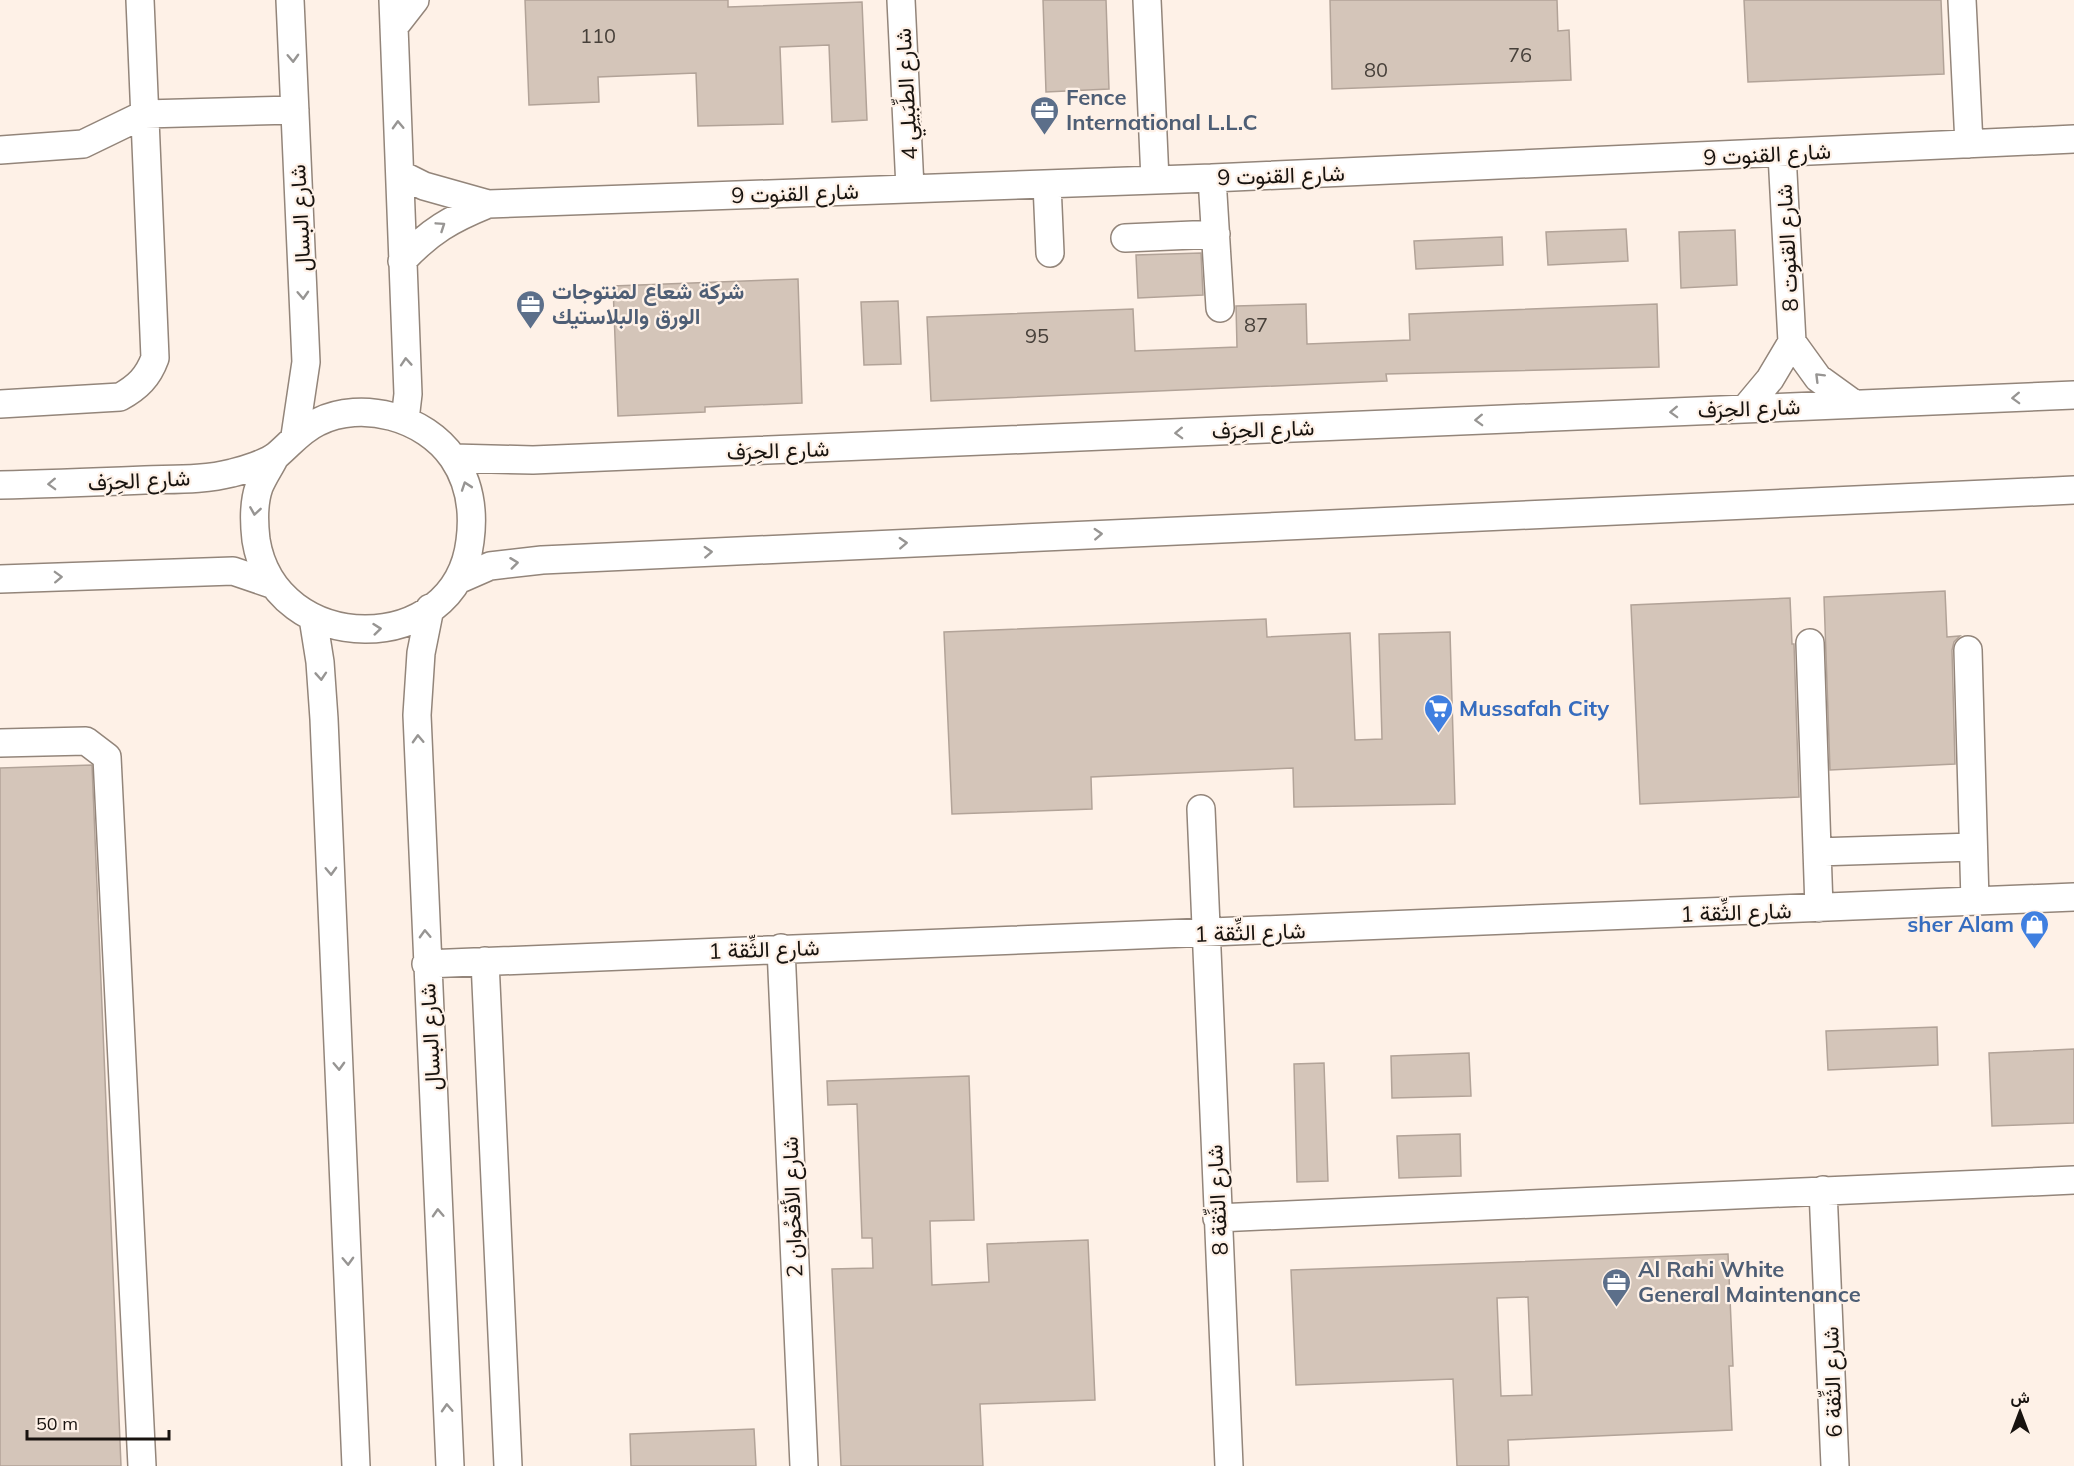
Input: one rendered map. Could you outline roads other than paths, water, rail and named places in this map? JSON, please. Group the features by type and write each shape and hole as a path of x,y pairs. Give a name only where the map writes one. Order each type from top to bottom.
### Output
{"street":[{"path":"0,404 120,397 135,388 148,375 155,358 156,337 140,0"},
{"name":"شارع البسال","path":"290,0 306,362 295,436"},
{"path":"393,0 408,394 405,420"},
{"path":"394,27 415,0"},
{"name":"شارع الطِّبَيلِي 4","path":"901,0 910,188"},
{"path":"1147,0 1155,180"},
{"path":"1962,0 1969,144"},
{"path":"0,150 83,144 145,114 295,110"},
{"name":"شارع القنوت 9","path":"400,174 424,186 488,204 1212,178 2074,139"},
{"name":"شارع القنوت 8","path":"1782,154 1792,342 1818,378 1854,404"},
{"path":"1212,178 1220,308"},
{"path":"1047,184 1050,253"},
{"name":"شارع القنوت 9","path":"402,261 424,238 451,219 488,204"},
{"path":"1125,238 1216,234"},
{"name":"شارع القنوت 8","path":"1745,409 1770,379 1792,342"},
{"name":"شارع الحِرَف","path":"453,458 533,460 2074,395"},
{"path":"458,580 469,550 473,518 468,486 453,458 423,430 405,420 377,413 348,413 320,421 295,436 275,457 259,487 253,521 259,555 274,585 292,604 313,618 336,627 377,629 409,621 430,608 458,580 490,566 542,560 2074,490"},
{"name":"شارع الحِرَف","path":"0,485 186,478 232,473 275,457"},
{"path":"0,579 233,572 274,585"},
{"name":"شارع البسال","path":"430,608 421,653 417,715 426,964 450,1466"},
{"path":"313,618 320,662 324,720 356,1466"},
{"path":"1810,643 1819,908"},
{"path":"1968,650 1975,901"},
{"path":"0,743 86,741 107,758 142,1466"},
{"name":"شارع الثِّقة 8","path":"1201,809 1204,934 1229,1466"},
{"path":"1817,852 1974,847"},
{"name":"شارع الثِّقة 1","path":"426,964 2074,897"},
{"name":"شارع الأقحُوان 2","path":"781,948 804,1466"},
{"path":"485,961 508,1466"},
{"path":"1217,1218 2074,1180"},
{"name":"شارع الثِّقة 6","path":"1823,1190 1835,1466"}],"place":[{"name":"Fence International L.L.C","path":"1045,136"},
{"name":"شركة شعاع لمنتوجات الورق والبلاستيك","path":"531,330"},
{"name":"Mussafah City","path":"1438,734"},
{"name":"sher Alam","path":"2035,950"},
{"name":"Al Rahi White General Maintenance","path":"1617,1308"}]}
